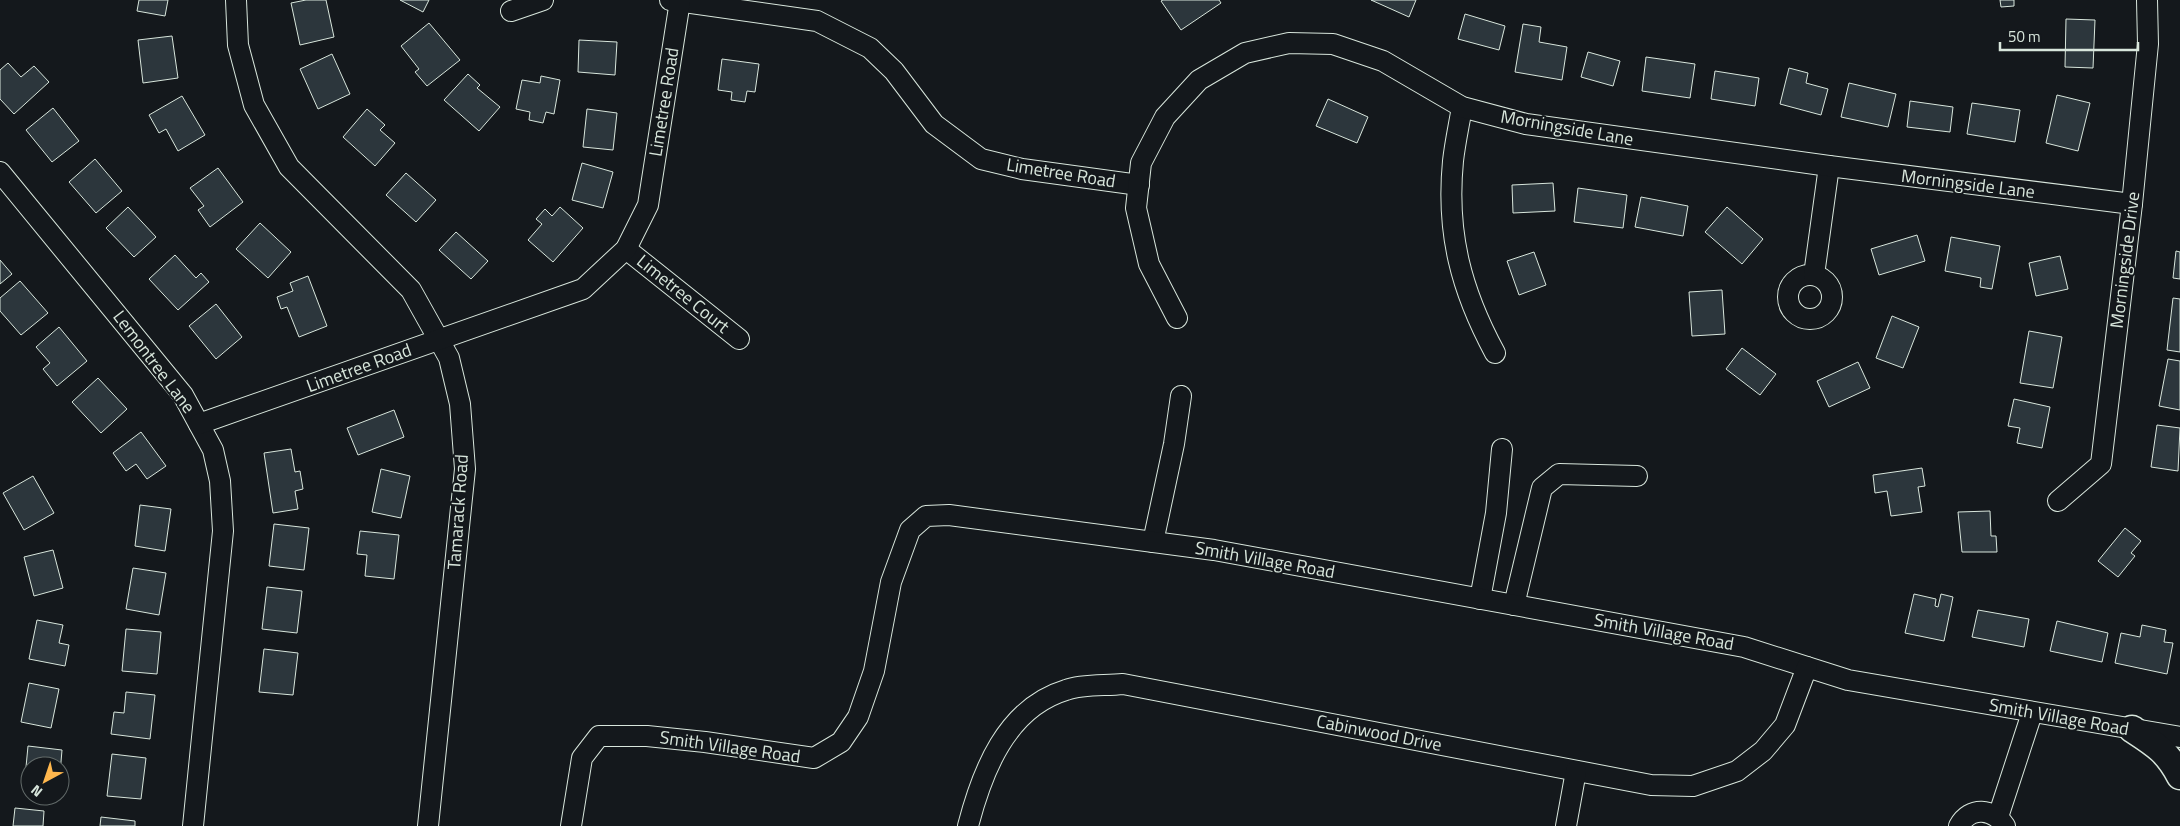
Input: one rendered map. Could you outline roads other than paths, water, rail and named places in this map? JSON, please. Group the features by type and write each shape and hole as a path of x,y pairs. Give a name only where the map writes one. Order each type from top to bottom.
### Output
{"main road":[{"path":"2132,729 2163,749 2174,762 2180,776"}],"street":[{"name":"Tamarack Road","path":"236,0 238,45 254,105 290,167 411,290 449,358 460,404 465,469 428,826"},
{"path":"510,11 543,0"},
{"name":"Limetree Road","path":"200,424 583,289 626,249 648,205 675,0 817,21 846,34 870,48 894,71 934,124 980,159 1022,169 1139,185"},
{"name":"Morningside Drive","path":"2058,502 2101,464 2132,204 2148,44 2147,0"},
{"name":"Morningside Lane","path":"1177,318 1149,264 1136,208 1141,163 1166,117 1199,80 1245,53 1289,42 1333,44 1383,61 1462,107 1526,124 1829,166 2132,204"},
{"path":"1462,107 1453,160 1452,227 1462,279 1473,310 1495,353"},
{"path":"1814,275 1829,166"},
{"name":"Lemontree Lane","path":"0,172 183,395 213,450 220,481 223,531 194,826"},
{"name":"Limetree Court","path":"626,249 739,339"},
{"path":"1153,542 1174,444 1182,396"},
{"path":"1480,599 1496,513 1502,449"},
{"path":"1514,605 1542,488 1559,474 1638,476"},
{"name":"Smith Village Road","path":"571,826 582,758 599,736 657,737 814,758 841,742 858,717 874,671 891,582 901,552 910,530 926,516 949,515 1214,550 1744,647 1848,680 2180,737"},
{"name":"Cabinwood Drive","path":"968,826 977,790 1002,738 1033,706 1066,690 1123,684 1651,786 1693,786 1737,771 1763,750 1785,725 1807,667"},
{"path":"1959,826 1970,813 1980,811 1990,812 2002,822 2032,713"},
{"path":"1566,826 1576,771"}]}
